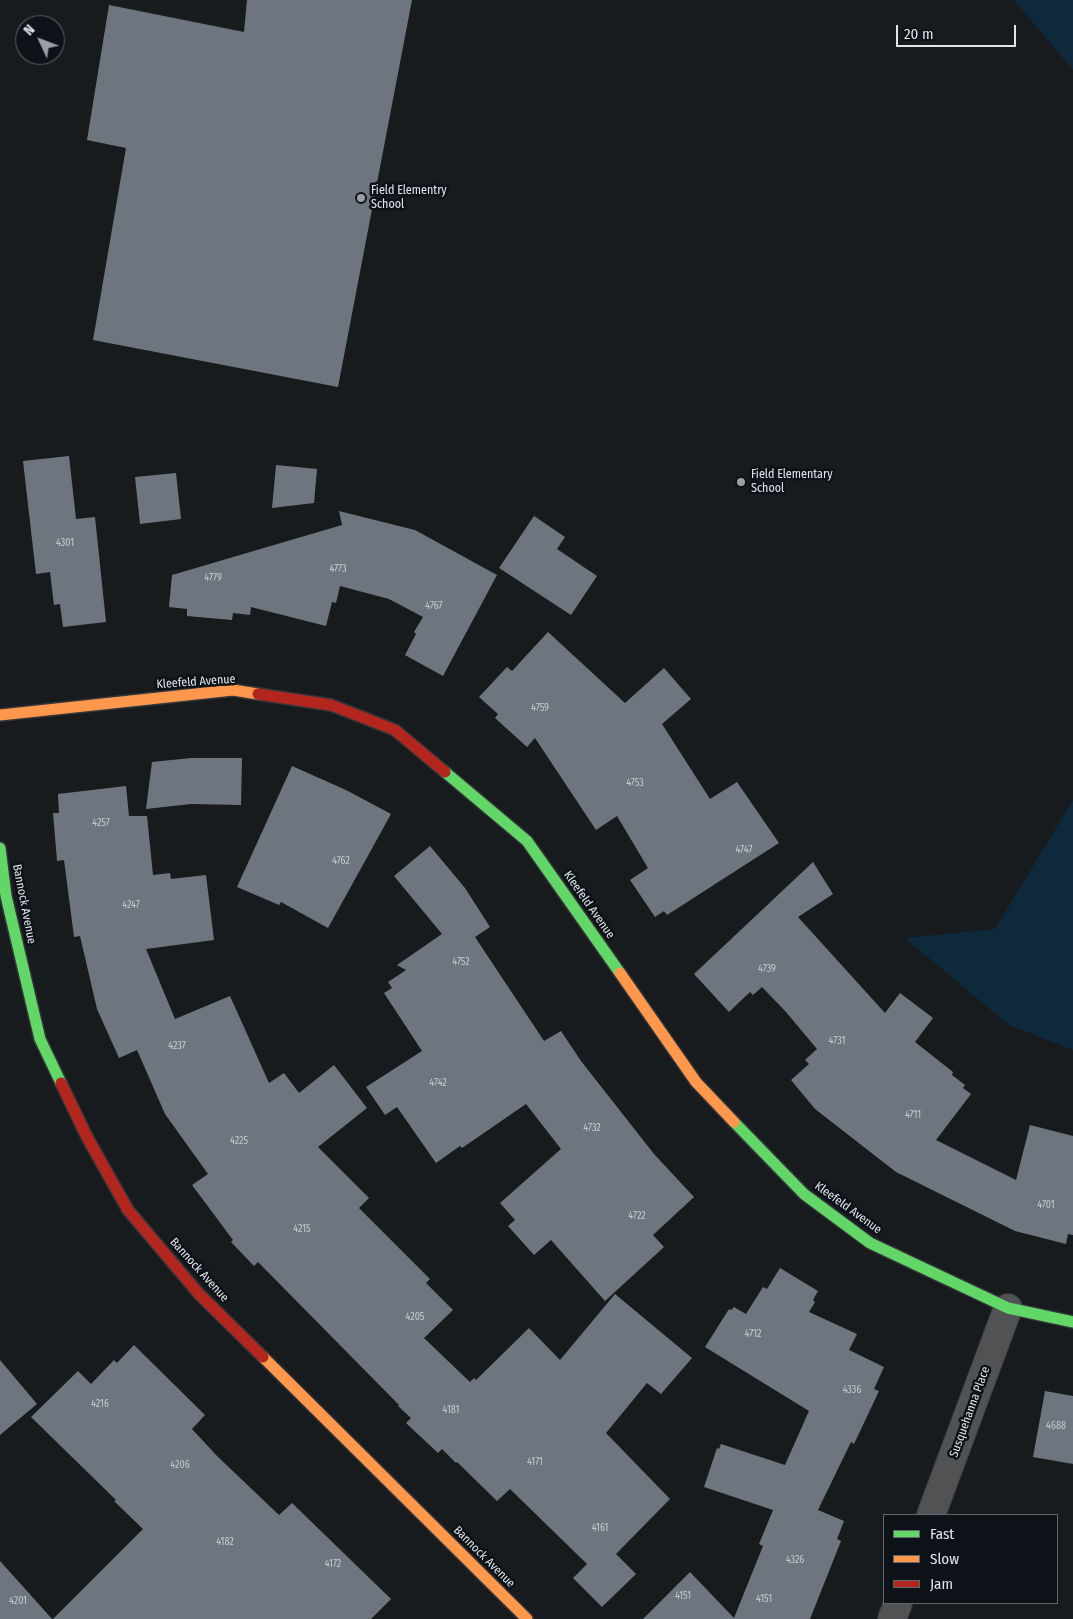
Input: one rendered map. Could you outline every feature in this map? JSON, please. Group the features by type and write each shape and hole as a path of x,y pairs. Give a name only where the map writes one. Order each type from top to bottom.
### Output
{"street":[{"name":"Kleefeld Avenue","path":"0,715 233,690 331,706 395,730 527,842 696,1082 804,1194 870,1243 1008,1308 1073,1322"},
{"name":"Bannock Avenue","path":"0,848 6,896 40,1039 86,1137 128,1210 199,1294 527,1619"},
{"name":"Susquehanna Place","path":"931,1514 1008,1308"},
{"path":"892,1619 898,1604"}],"shaded area":[{"path":"1014,0 1073,0 1073,70"},
{"path":"1073,800 1073,1050 1009,1025 905,938 995,929"}],"building":[{"name":"Field Elementry School","path":"247,0 412,0 338,387 93,340 126,148 87,140 109,5 244,32"},
{"path":"69,456 76,519 95,517 106,622 63,627 60,604 54,605 50,572 36,574 23,461"},
{"path":"276,465 317,469 314,503 272,508"},
{"path":"176,473 181,519 140,524 135,477"},
{"path":"339,511 415,530 497,575 443,676 405,655 416,634 414,632 423,617 389,599 340,586 336,603 332,602 326,626 251,607 250,615 233,613 232,620 187,616 187,609 169,607 172,575 342,525"},
{"path":"534,516 565,537 557,549 597,576 571,615 499,568"},
{"path":"548,632 625,703 664,668 691,699 662,724 710,799 737,782 779,843 667,915 664,911 655,917 630,880 648,868 617,816 596,830 535,738 527,747 495,718 498,714 479,697 507,667 512,671"},
{"path":"191,758 242,758 241,805 191,804 146,809 152,762"},
{"path":"292,766 346,790 391,814 328,928 281,902 279,905 237,887"},
{"path":"126,786 129,816 147,816 153,875 170,873 171,879 206,875 214,940 146,949 175,1019 230,996 269,1083 284,1073 299,1093 334,1065 367,1108 318,1147 369,1198 359,1208 430,1279 426,1283 453,1310 424,1338 470,1382 474,1378 476,1380 529,1328 560,1360 615,1294 692,1358 661,1394 647,1383 606,1433 670,1499 616,1554 636,1574 602,1607 573,1578 587,1564 510,1489 497,1501 442,1449 438,1453 406,1423 411,1418 399,1405 258,1262 254,1266 231,1242 233,1240 192,1185 208,1174 165,1114 137,1050 119,1058 97,1009 80,936 74,937 64,860 57,861 53,813 59,813 58,794"},
{"path":"430,846 465,888 490,927 475,937 544,1041 561,1031 581,1061 654,1154 694,1197 653,1235 664,1247 605,1301 551,1240 534,1255 508,1226 515,1220 500,1203 561,1149 526,1104 462,1148 460,1146 436,1163 397,1107 385,1115 366,1087 422,1051 384,993 392,988 388,982 406,970 397,965 442,934 394,876"},
{"path":"813,862 833,894 798,917 885,1013 900,993 933,1018 915,1042 953,1072 952,1075 965,1085 963,1088 971,1094 936,1140 1016,1180 1030,1125 1073,1136 1073,1235 1068,1234 1066,1244 1015,1231 896,1172 815,1109 791,1080 809,1064 805,1060 817,1049 762,987 753,995 750,992 729,1012 694,974"},
{"path":"780,1268 818,1291 813,1300 815,1302 809,1312 857,1334 849,1350 884,1367 874,1389 879,1391 854,1444 851,1442 818,1510 844,1521 837,1539 841,1541 810,1619 643,1619 690,1572 734,1618 763,1546 759,1544 773,1510 704,1487 717,1448 719,1449 721,1444 785,1465 809,1411 705,1347 729,1309 731,1310 734,1307 746,1314 763,1287 767,1289"},
{"path":"134,1345 205,1415 192,1429 218,1457 279,1515 292,1503 391,1599 371,1619 53,1619 143,1529 31,1417 78,1371 91,1384 114,1360 117,1363"},
{"path":"0,1360 37,1404 0,1435"},
{"path":"1045,1391 1073,1396 1073,1464 1033,1457"},
{"path":"0,1561 27,1591 52,1619 0,1619"}],"traffic: fast":[{"path":"445,772 527,841 620,973"},
{"path":"0,848 6,896 40,1039 61,1083"},
{"path":"734,1122 804,1194 870,1243 1008,1308 1073,1322"}],"traffic: slow":[{"path":"0,715 233,690 258,694"},
{"path":"620,973 696,1082 734,1122"},
{"path":"263,1357 527,1619"}],"traffic: jam":[{"path":"258,694 331,705 395,730 445,772"},
{"path":"61,1083 87,1137 128,1210 199,1294 263,1357"}],"place":[{"name":"Field Elementry School","path":"361,198"},
{"name":"Field Elementary School","path":"741,482"}]}
